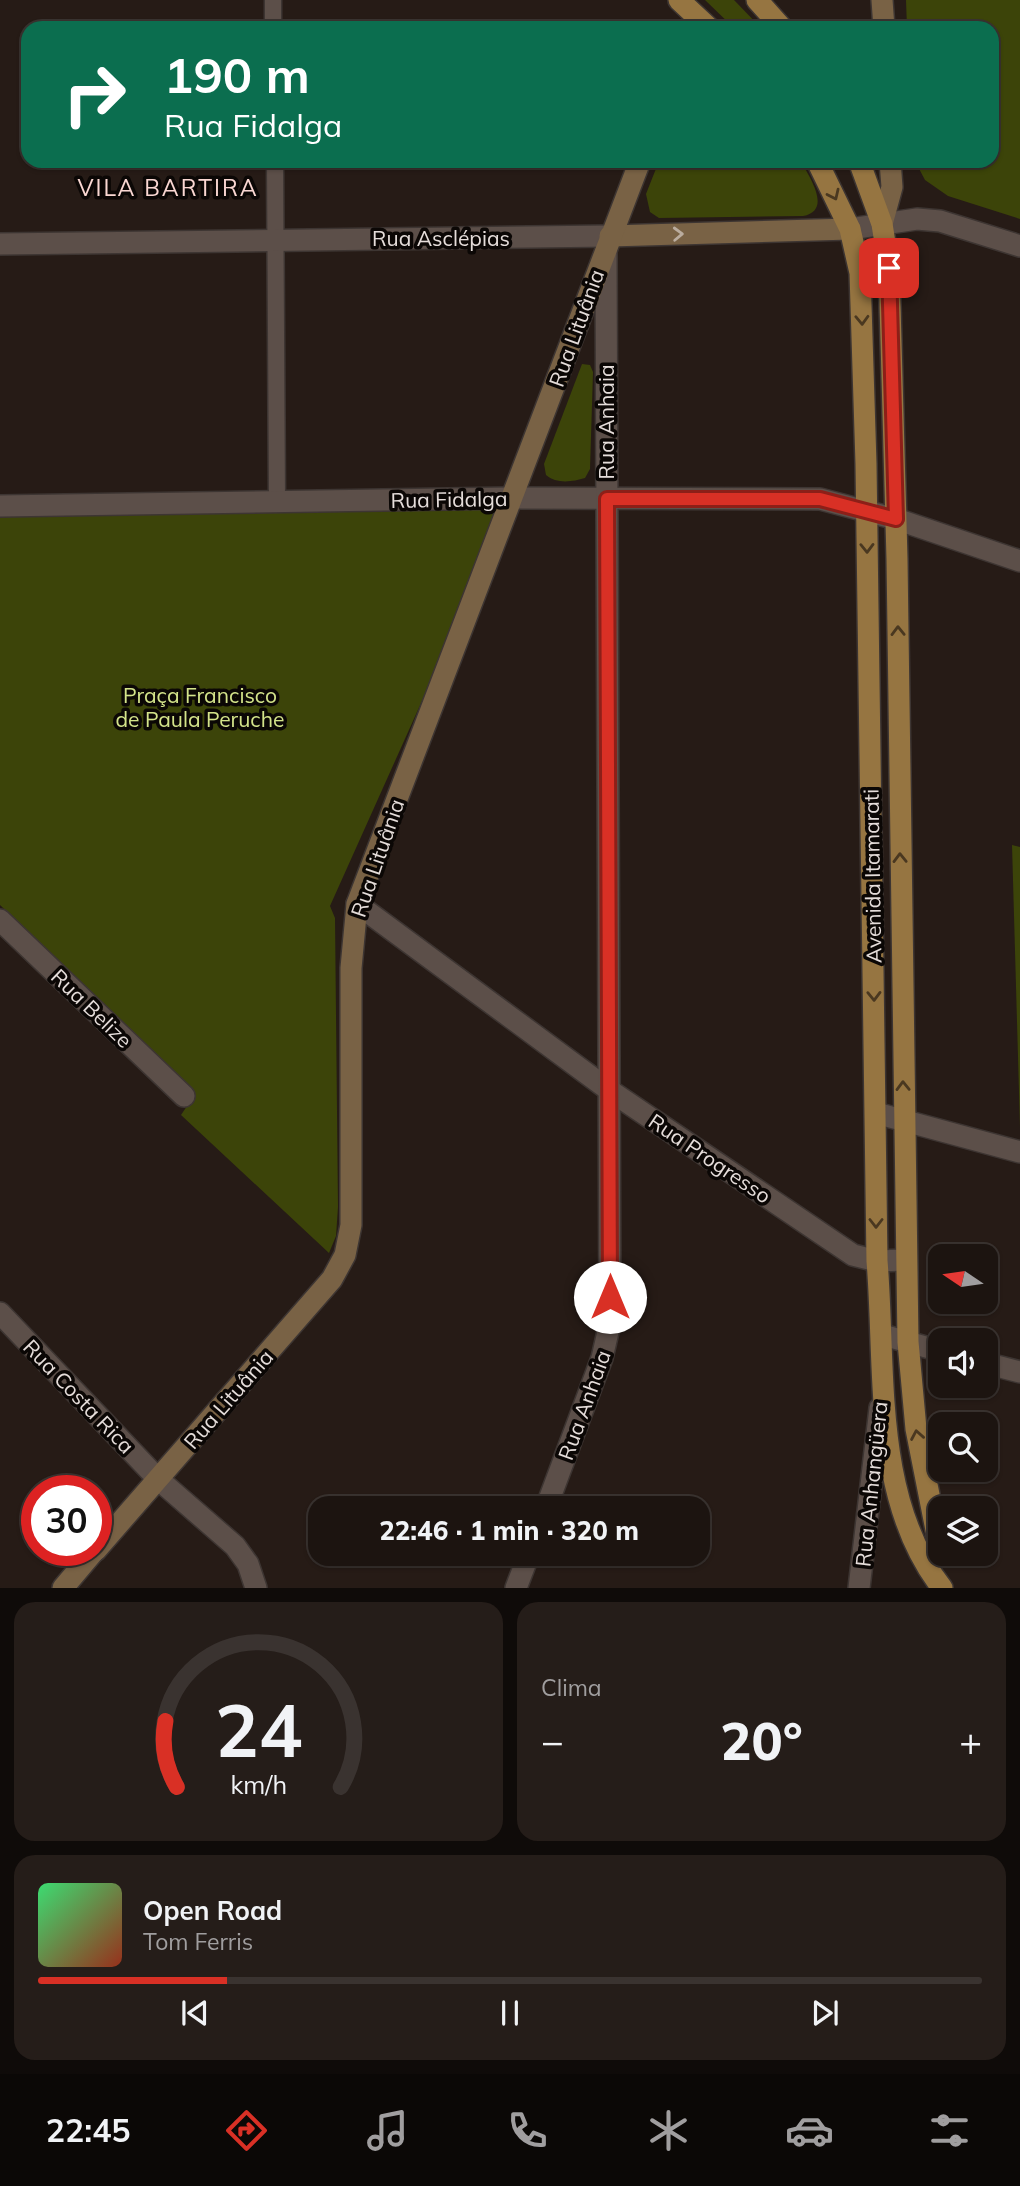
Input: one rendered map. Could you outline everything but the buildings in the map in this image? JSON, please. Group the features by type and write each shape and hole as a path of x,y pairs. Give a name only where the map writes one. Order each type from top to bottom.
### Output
{"main road":[{"path":"679,0 699,21"},
{"path":"757,0 776,21"},
{"name":"Avenida Itamarati","path":"820,168 850,229 860,273 877,1261 883,1335 883,1381 893,1481 918,1554 942,1587"},
{"name":"Avenida Itamarati","path":"862,168 882,224 889,268 896,519 905,1260 908,1342 916,1429 929,1496"},
{"name":"Avenida Itamarati","path":"944,1566 949,1587"}],"street":[{"path":"882,0 884,21"},
{"name":"Rua Lituânia","path":"112,1532 332,1279 345,1255 351,1225 351,968 357,904 637,168"},
{"path":"882,224 892,187 891,168"},
{"name":"Rua Asclépias","path":"0,244 275,239 608,242 850,229 917,219 940,221 1020,246"},
{"name":"Rua Anhaia","path":"550,1496 607,1340 608,242"},
{"name":"Rua Fidalga","path":"0,506 513,498 820,499 896,519 1020,561"},
{"name":"Rua Progresso","path":"357,904 609,1090 853,1255 877,1261 905,1260"},
{"name":"Rua Belize","path":"0,920 184,1096"},
{"path":"876,1113 1020,1152"},
{"name":"Rua Costa Rica","path":"0,1313 158,1479 234,1546 248,1564 256,1587"},
{"path":"883,1335 928,1347"},
{"path":"998,1366 1020,1372"},
{"name":"Rua Anhangüera","path":"859,1587 883,1381"},
{"name":"Rua Lituânia","path":"63,1587 82,1566"},
{"path":"516,1587 524,1566"}],"lane":[{"path":"273,0 273,21"},
{"path":"275,168 277,501"}],"green space":[{"path":"705,0 734,0 754,21 727,21"},
{"path":"906,0 1020,0 1020,219 948,196 925,180 919,168 999,168 999,21 907,21"},
{"path":"656,168 805,168 818,200 812,213 803,216 659,218 650,212 646,194"},
{"path":"582,364 590,365 593,372 590,469 585,478 559,481 546,475 544,464"},
{"name":"Praça Francisco de Paula Peruche","path":"513,498 330,906 335,918 338,1207 336,1236 329,1253 181,1115 195,1094 0,905 0,508"},
{"path":"1012,845 1020,847 1020,1127"}],"district":[{"name":"VILA BARTIRA","path":"168,187"}],"route":[{"path":"610,1297 607,499 820,499 896,519 889,268"}]}
